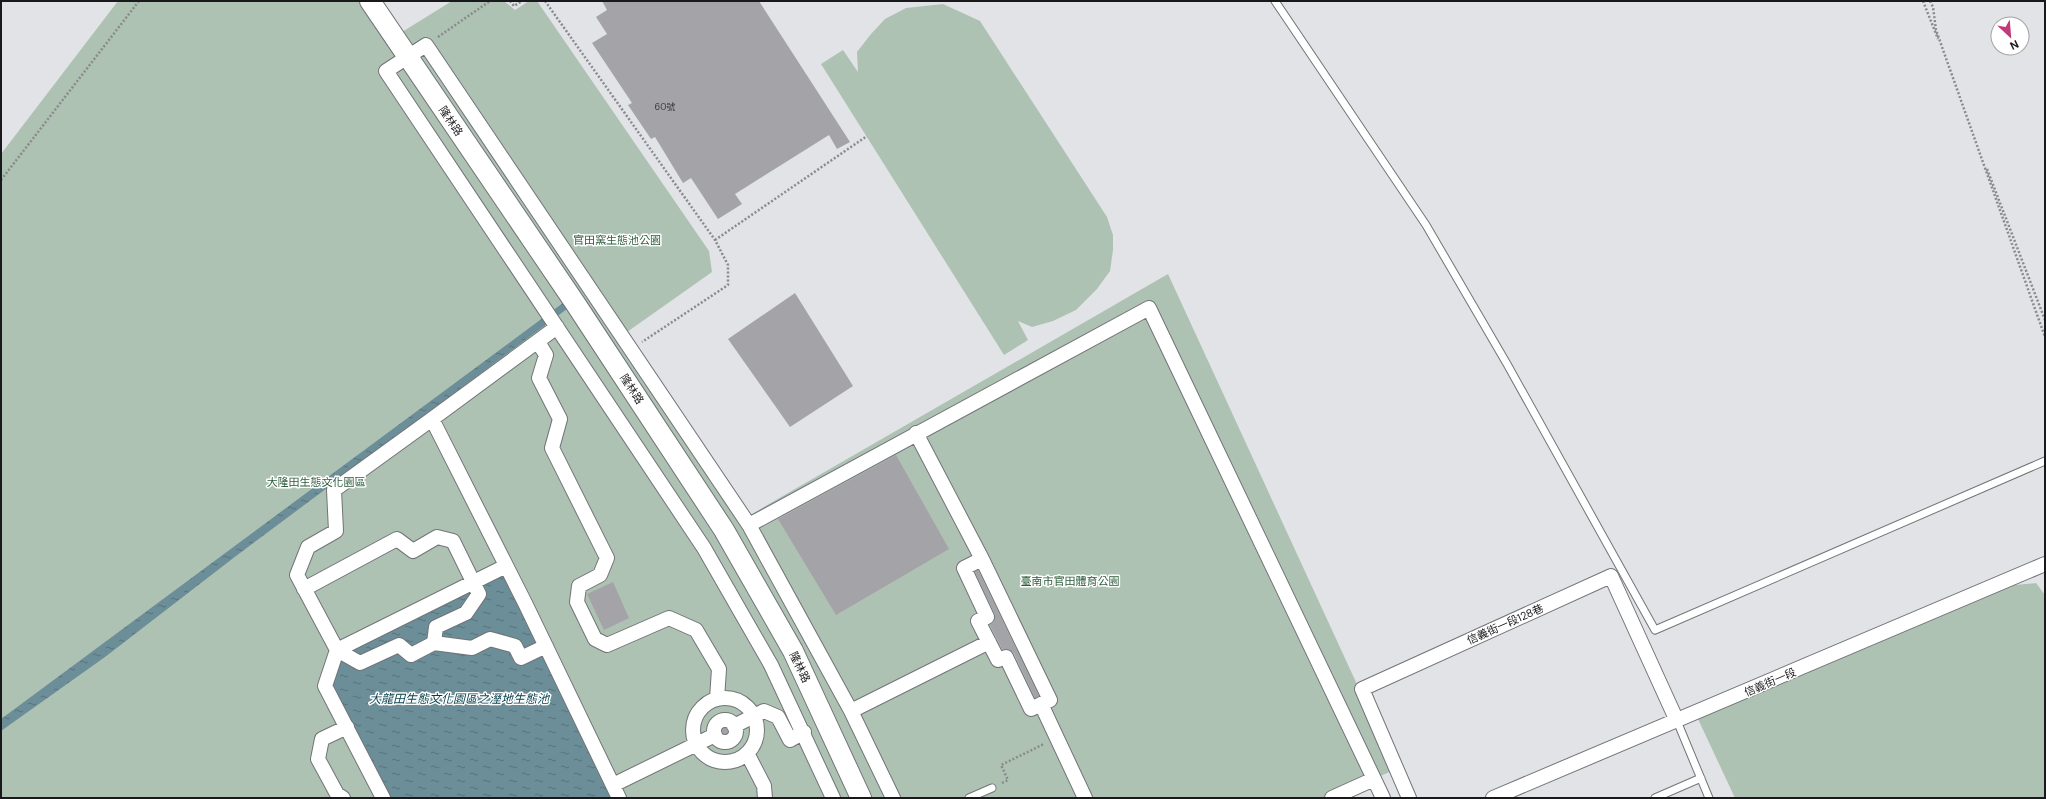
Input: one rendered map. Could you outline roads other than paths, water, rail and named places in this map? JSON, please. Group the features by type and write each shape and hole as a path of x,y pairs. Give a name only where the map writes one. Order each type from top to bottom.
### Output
{"street":[{"name":"隆林路","path":"370,1 575,303 724,530 792,651 861,798"},
{"path":"833,798 804,732 771,665 704,548 386,71 426,45 749,525 851,711 892,798"},
{"path":"749,525 916,433 1149,308 1383,798"},
{"path":"546,646 521,658 515,646 490,639 472,648 434,644 411,655 399,645 360,663 337,650 297,575 308,547 336,531 334,490 557,327"},
{"path":"538,342 546,355 539,378 560,419 552,448 607,558 600,575 579,586 577,602 595,639 607,645 669,618 696,630 719,669 717,699"},
{"path":"432,419 546,646 619,798"},
{"path":"916,433 982,559 1050,700 1031,709 1006,657 998,660 978,621 987,617 964,568 982,559"},
{"path":"304,589 397,539 413,551 437,537 453,541 479,594 466,613 436,627 434,644"},
{"name":"信義街一段","path":"1494,798 2045,564"},
{"path":"383,798 325,686 337,650 506,566"},
{"name":"信義街一段128巷","path":"1409,798 1362,689 1611,576 1677,721"},
{"path":"851,711 989,642"},
{"path":"727,698 738,700 746,706 754,716 757,724 757,734 753,745 747,753 738,759 718,761 708,756 697,744 693,730 695,720 707,703 717,699 727,698"},
{"path":"1041,704 1085,798"},
{"path":"613,785 715,735 715,728 719,722 729,721 734,726 764,711 778,717 790,740 804,732"},
{"path":"343,798 337,794 318,759 322,739 347,727"},
{"path":"747,753 764,786 765,798"},
{"path":"1332,798 1374,779"}],"lane":[{"path":"1275,1 1426,225 1507,364 1655,630 2045,461"},
{"path":"1677,721 1709,798"},
{"path":"1655,798 1701,778"},
{"path":"969,798 992,788"}],"water":[{"path":"571,297 575,303 236,556 105,657 1,731 1,719"},
{"name":"大龍田生態文化園區之溼地生態池","path":"506,566 619,798 383,798 325,686 337,650"}],"park label":[{"name":"官田窯生態池公園","path":"617,240"},
{"name":"大隆田生態文化園區","path":"316,482"},
{"name":"臺南市官田體育公園","path":"1070,581"}]}
